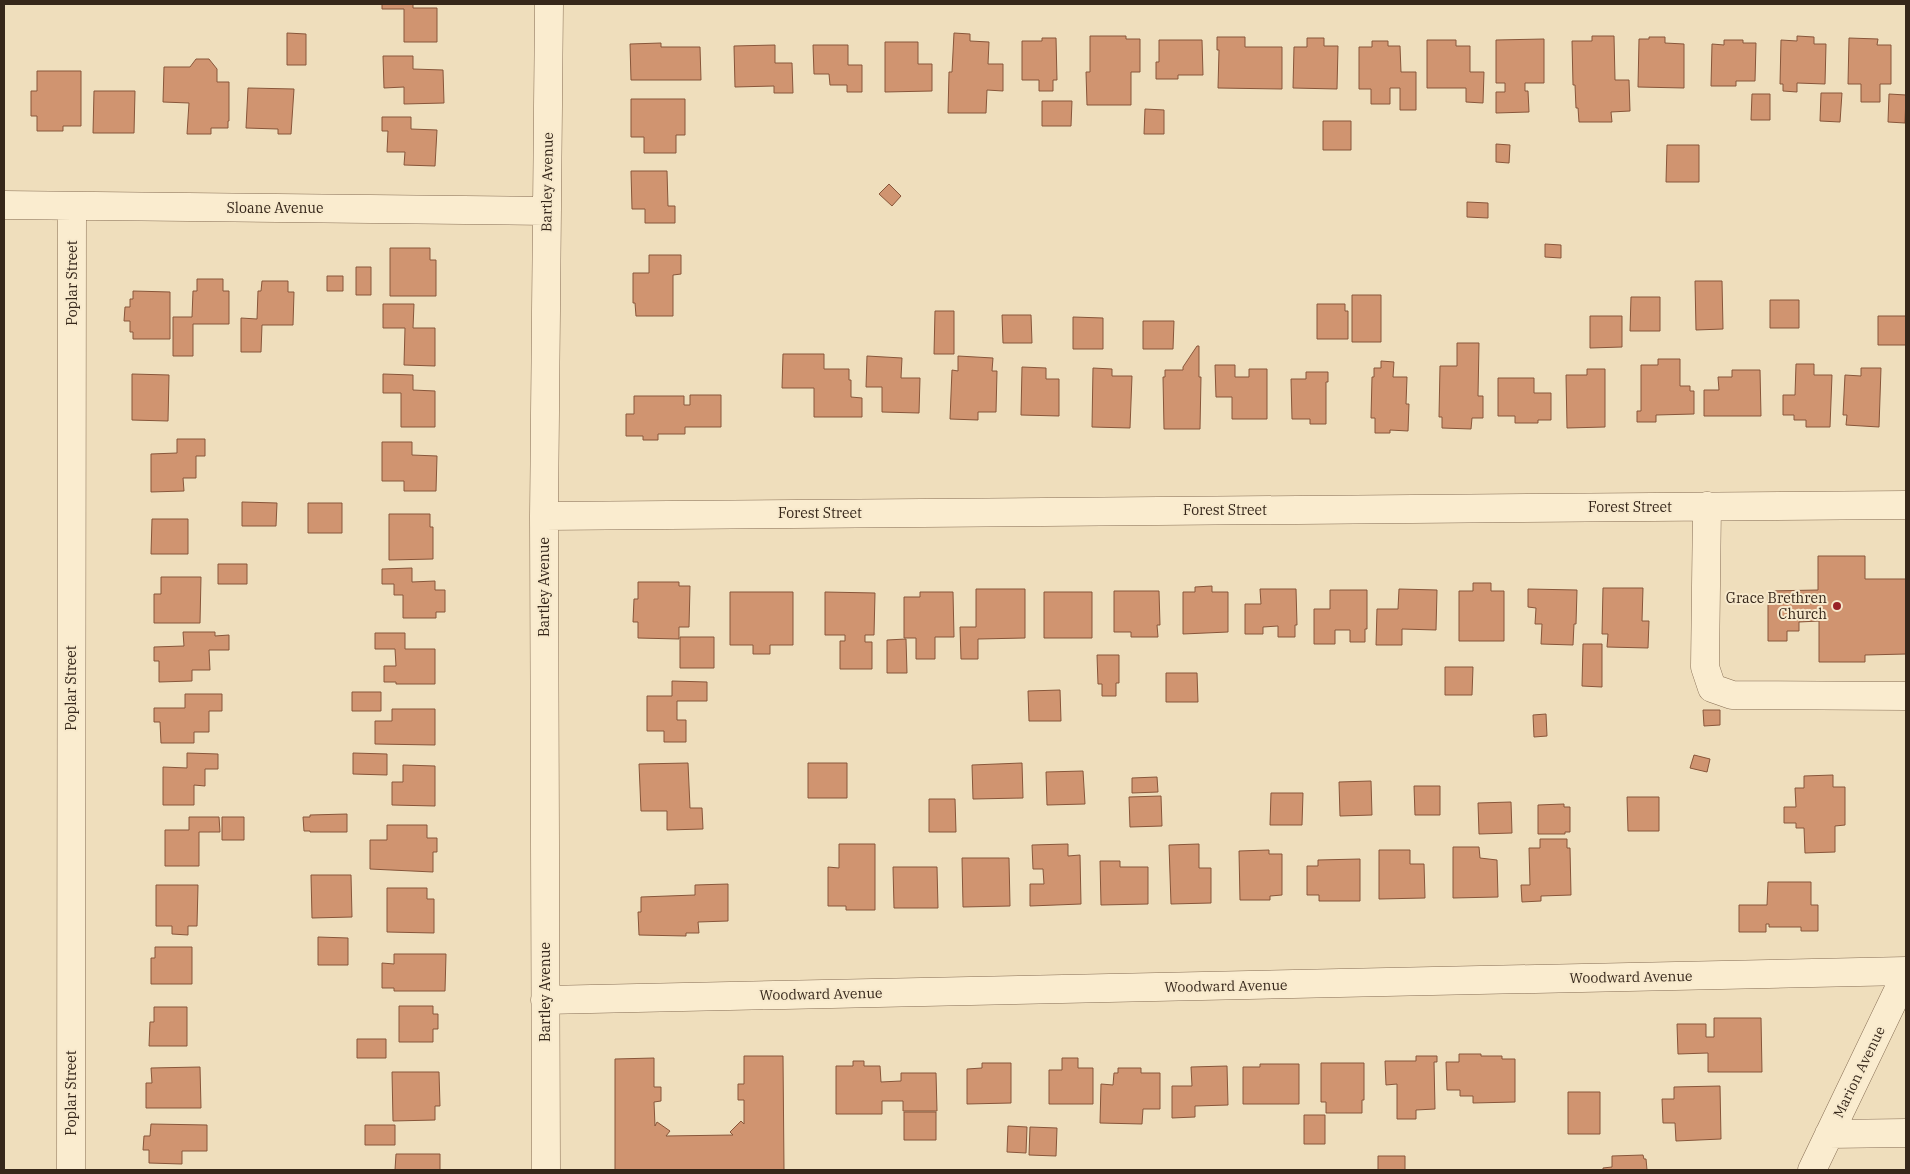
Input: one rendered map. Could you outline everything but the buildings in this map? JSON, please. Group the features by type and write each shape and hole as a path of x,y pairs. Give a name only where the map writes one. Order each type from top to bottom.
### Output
{"street":[{"name":"Bartley Avenue","path":"546,1170 544,516 549,4"},
{"name":"Sloane Avenue","path":"4,205 547,211"},
{"name":"Poplar Street","path":"70,1170 72,207"},
{"name":"Forest Street","path":"544,516 1906,505"},
{"path":"1707,506 1705,668 1712,688 1732,695 1906,696"},
{"name":"Woodward Avenue","path":"545,1000 1906,973"},
{"name":"Marion Avenue","path":"1812,1170 1906,973"},
{"path":"1829,1134 1906,1133"}],"place":[{"name":"Grace Brethren Church","path":"1837,606"}]}
